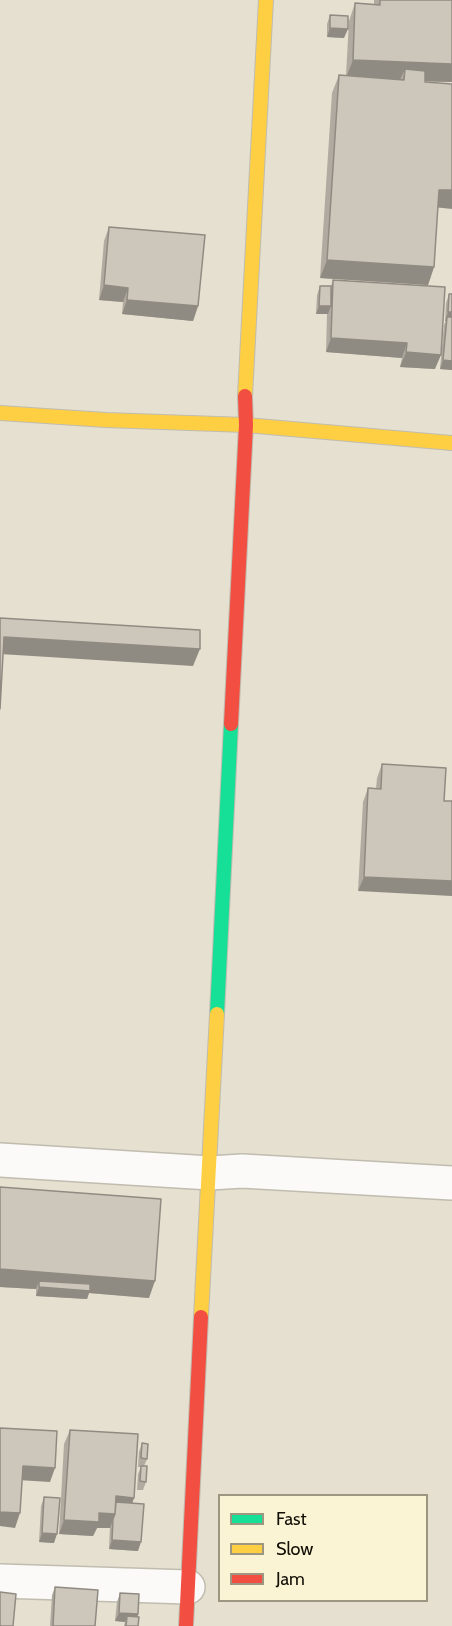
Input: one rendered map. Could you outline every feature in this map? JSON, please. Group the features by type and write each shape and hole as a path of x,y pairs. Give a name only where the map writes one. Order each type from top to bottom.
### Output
{"street":[{"path":"186,1626 246,424 244,383 266,0"},
{"path":"0,413 106,420 246,424 452,443"},
{"path":"0,1160 210,1173 242,1170 452,1183"},
{"path":"0,1581 189,1587"}],"building":[{"path":"380,0 452,0 452,64 353,60 355,3 380,5"},
{"path":"330,15 348,16 348,29 330,28"},
{"path":"405,69 425,71 425,82 452,84 452,190 439,190 434,267 327,260 339,75 404,80"},
{"path":"109,227 205,235 198,306 127,300 128,288 104,285"},
{"path":"333,280 445,287 441,355 406,352 407,343 331,338"},
{"path":"320,286 331,286 331,306 319,306"},
{"path":"449,294 452,294 452,312 448,312"},
{"path":"447,317 452,317 452,361 443,360"},
{"path":"0,618 200,630 200,649 4,637 0,709"},
{"path":"382,764 446,768 444,801 452,801 452,881 364,877 368,788 381,789"},
{"path":"0,1187 161,1199 155,1281 0,1269"},
{"path":"39,1281 90,1284 90,1291 39,1287"},
{"path":"0,1428 57,1431 55,1468 23,1466 20,1513 0,1512"},
{"path":"70,1430 138,1434 134,1498 116,1496 115,1514 99,1513 99,1522 64,1520"},
{"path":"142,1443 148,1444 147,1459 141,1458"},
{"path":"141,1466 147,1466 146,1482 140,1481"},
{"path":"44,1497 60,1498 57,1534 42,1533"},
{"path":"116,1502 144,1504 141,1542 112,1540"},
{"path":"55,1587 98,1590 95,1626 53,1626"},
{"path":"0,1592 16,1594 13,1626 0,1626"},
{"path":"120,1593 139,1594 138,1614 119,1613"},
{"path":"127,1616 139,1617 138,1626 126,1626"}],"traffic: fast":[{"path":"217,1014 231,724"}],"traffic: slow":[{"path":"245,396 266,0"},
{"path":"0,413 106,420 246,425 452,443"},
{"path":"201,1317 217,1014"}],"traffic: jam":[{"path":"231,724 246,425 245,396"},
{"path":"186,1626 201,1317"}]}
